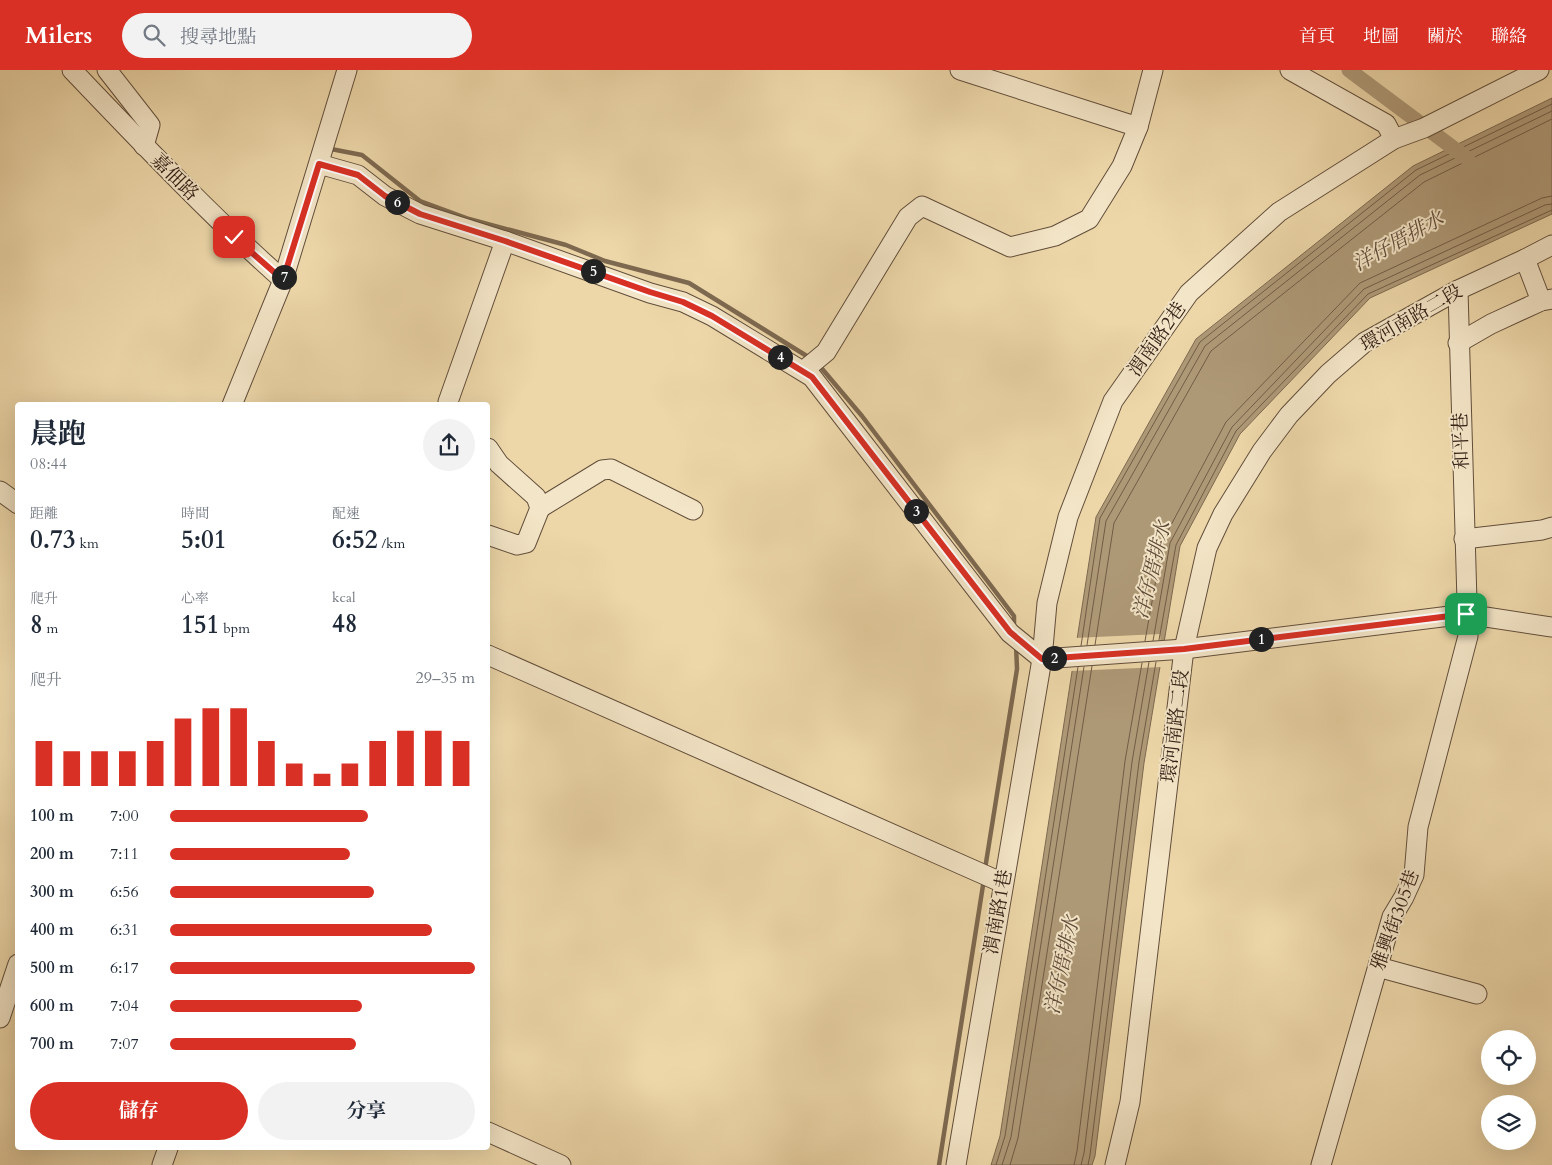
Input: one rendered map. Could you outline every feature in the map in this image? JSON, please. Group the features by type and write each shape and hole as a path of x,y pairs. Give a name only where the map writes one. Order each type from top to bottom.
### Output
{"street":[{"name":"嘉佃路","path":"72,70 234,237 283,280"},
{"path":"107,70 150,125 144,146"},
{"path":"233,402 283,280 347,70"},
{"path":"960,70 1138,127"},
{"path":"804,371 826,352 908,217 922,206 1010,247 1055,236 1089,219 1122,166 1138,127 1153,70"},
{"path":"1290,70 1386,124 1394,139"},
{"name":"渭南路2巷","path":"1042,659 1047,603 1068,517 1113,401 1189,293 1279,212 1394,139 1424,128 1539,70"},
{"path":"319,164 358,175 385,196 420,214 683,302 712,316 804,371 812,377 1010,632 1042,659 1184,649 1466,614 1552,627"},
{"path":"448,402 505,241"},
{"name":"環河南路二段","path":"1115,1165 1130,1102 1184,649 1206,548 1222,514 1262,451 1289,415 1328,374 1365,342 1458,290 1552,245"},
{"path":"1458,343 1491,324 1547,300 1526,259"},
{"name":"和平巷","path":"1458,290 1466,614"},
{"path":"490,451 499,464 536,497 540,508"},
{"path":"490,536 517,545 526,543 540,508 602,470 611,469 693,510"},
{"path":"0,491 15,502"},
{"path":"1464,538 1552,528"},
{"name":"雅興街305巷","path":"1321,1165 1392,917 1414,875 1418,827 1468,636 1466,614"},
{"path":"490,656 1003,883"},
{"name":"渭南路1巷","path":"956,1165 1042,659"},
{"path":"1378,967 1477,994"},
{"path":"0,1018 15,974"},
{"path":"490,1133 561,1165"},
{"path":"162,1165 167,1150"}],"water":[{"name":"洋仔厝排水","path":"1552,98 1552,214 1370,298 1240,434 1180,546 1144,763 1095,1156 1092,1165 991,1165 1000,1136 1096,517 1196,339 1413,166"}],"pier":[{"path":"1160,634 1162,667 1070,671 1074,638"}],"waterway":[{"path":"1349,70 1468,159"},
{"path":"331,149 362,155 420,201 469,219 566,245 605,261 689,283 810,358"},
{"path":"818,364 862,416 1014,616 1014,629"},
{"path":"985,869 1017,669 1016,644"},
{"path":"939,1165 984,879"}],"route":[{"path":"234,237 283,280 319,164 358,175 385,196 420,214 683,302 712,316 812,377 1010,632 1042,659 1184,649 1466,614"}]}
